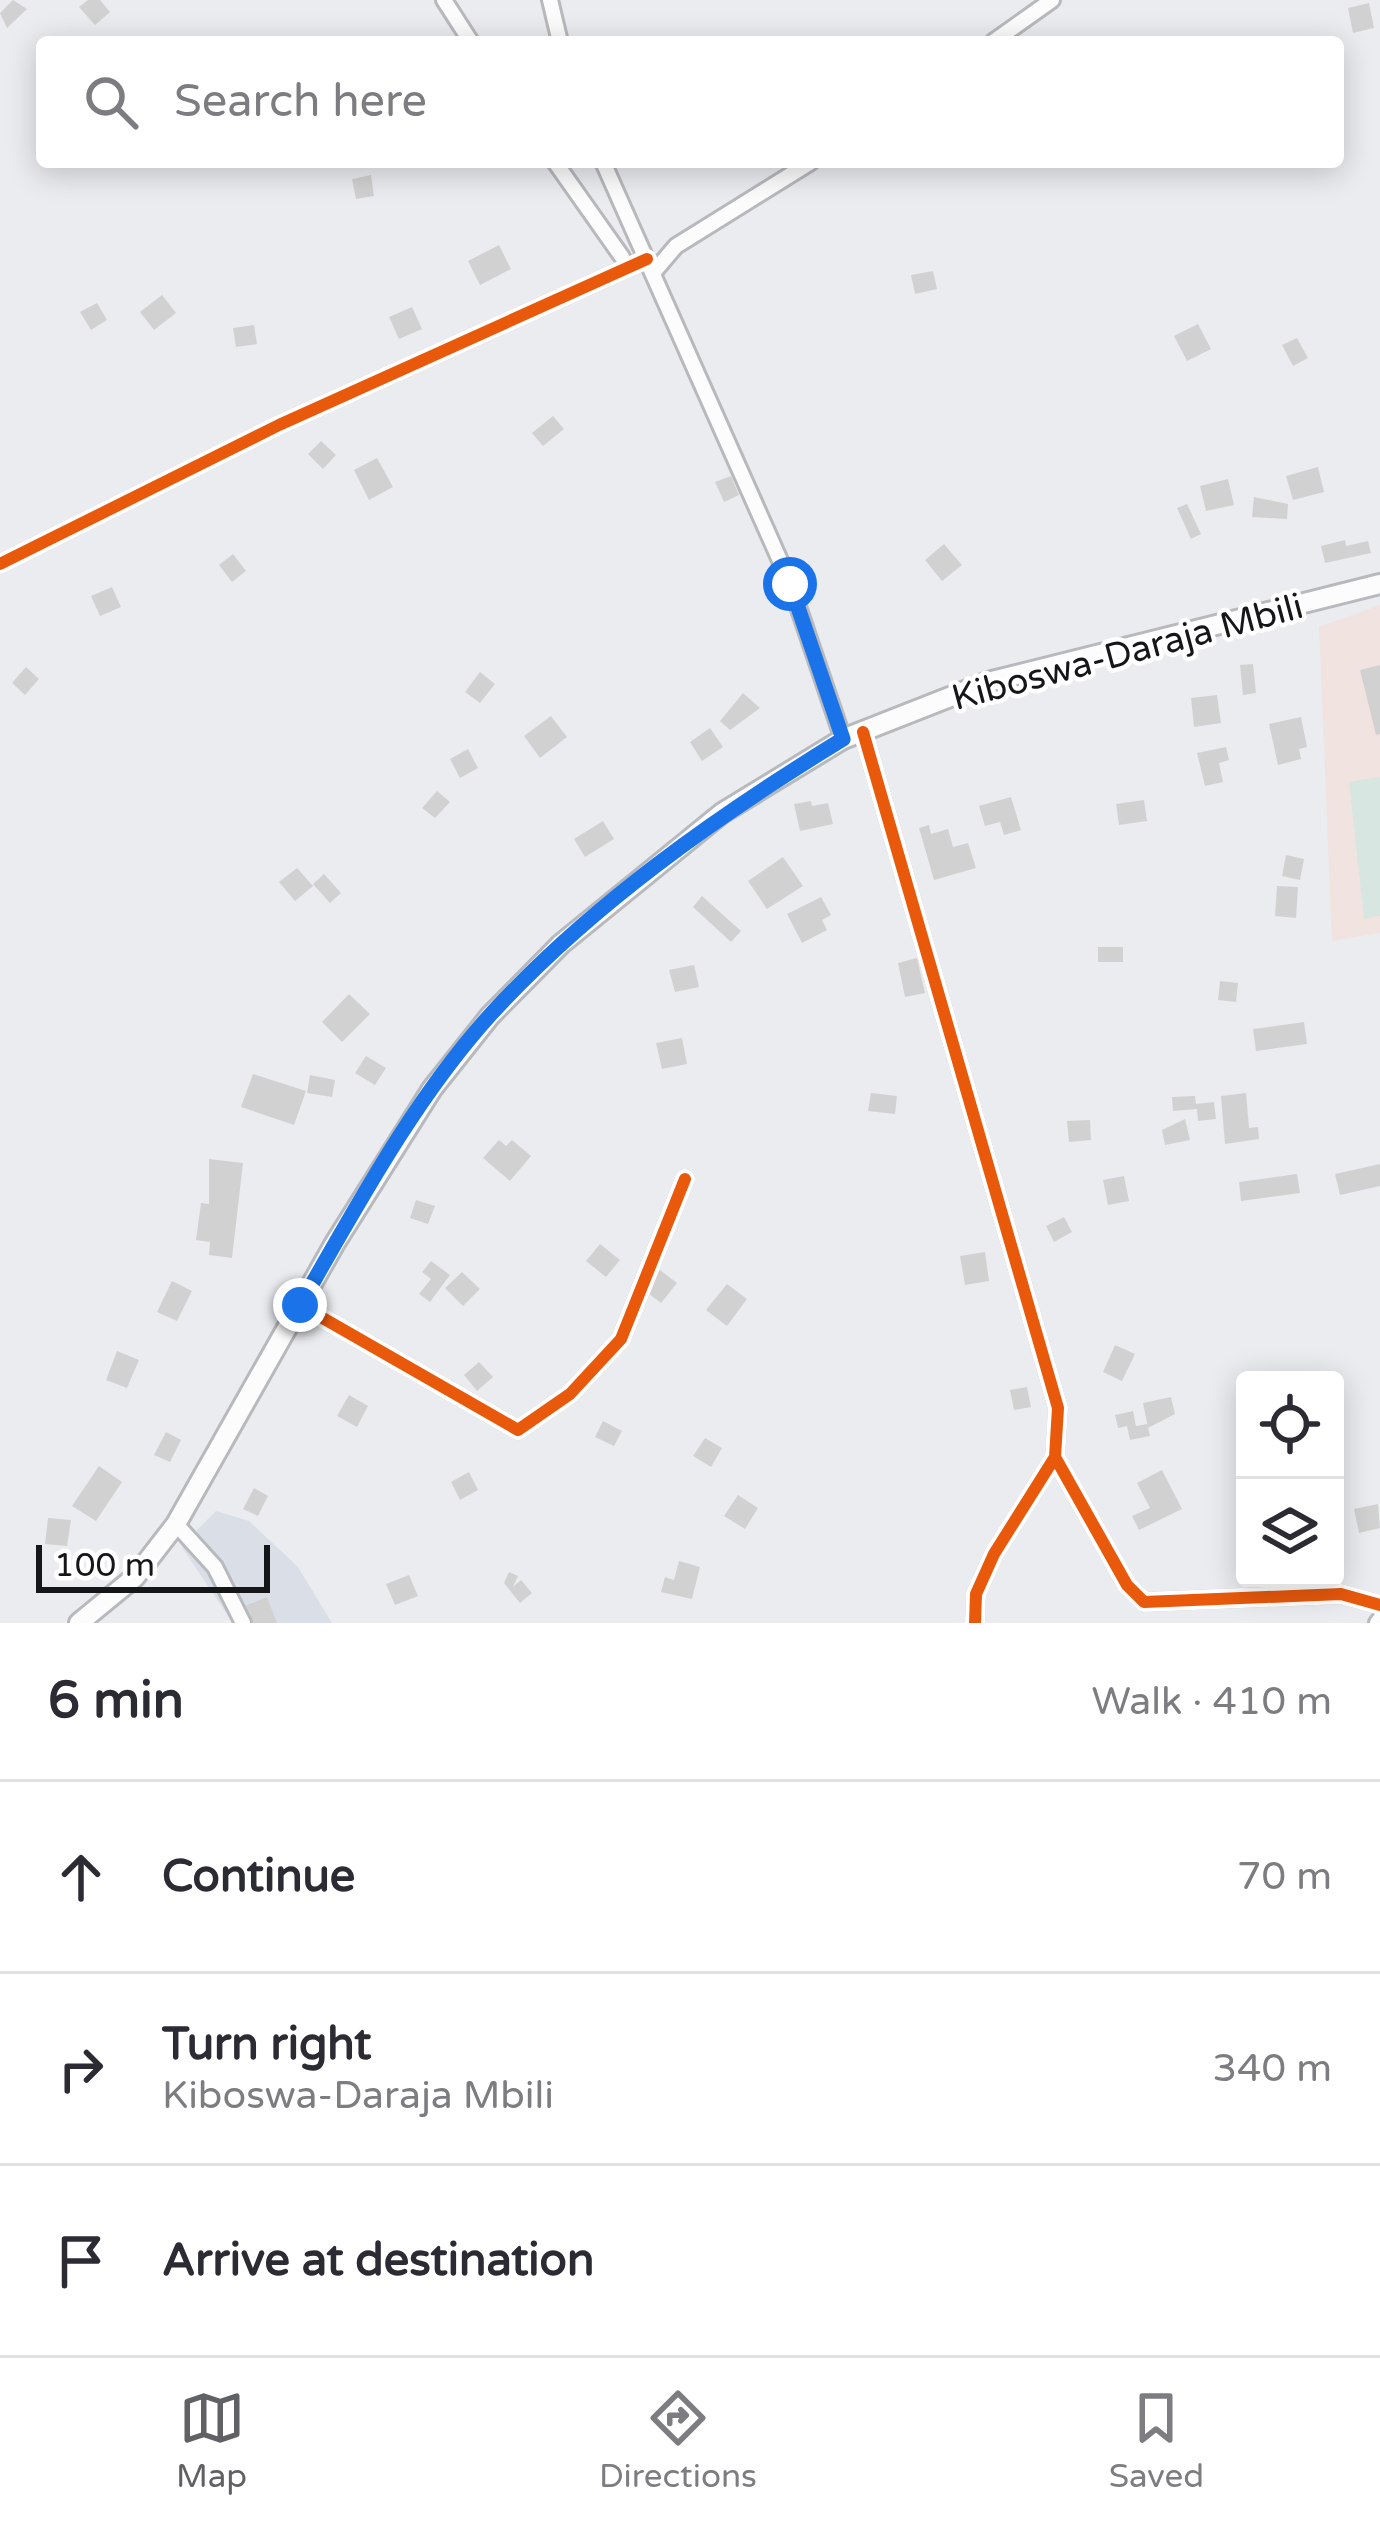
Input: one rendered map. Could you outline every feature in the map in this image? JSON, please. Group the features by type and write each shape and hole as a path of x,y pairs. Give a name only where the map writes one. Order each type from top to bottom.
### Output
{"main road":[{"name":"Kiboswa-Daraja Mbili","path":"86,1618 135,1577 176,1524 300,1305 432,1089 490,1016 561,944 722,813 843,739 988,682 1380,584"}],"street":[{"path":"444,0 467,36"},
{"path":"550,0 559,36"},
{"path":"1001,36 1052,0"},
{"path":"559,168 622,257"},
{"path":"606,168 790,584 843,739"},
{"path":"0,564 279,425 650,266 801,168"},
{"path":"863,732 1058,1408 1055,1457 994,1554 976,1594 974,1623"},
{"path":"300,1305 518,1430 570,1394 622,1339 685,1179"},
{"path":"1055,1457 1127,1585 1144,1602 1342,1594 1380,1605"},
{"path":"176,1524 215,1567 243,1623"}],"shaded area":[{"path":"1380,605 1380,933 1332,941 1319,627"},
{"path":"1380,777 1380,916 1364,919 1349,782"},
{"path":"216,1511 249,1521 298,1567 332,1623 233,1623 181,1546"}],"building":[{"path":"13,0 27,9 7,28 0,13"},
{"path":"88,0 100,0 110,12 95,25 79,7"},
{"path":"1369,3 1374,28 1353,33 1348,8"},
{"path":"371,175 374,196 356,199 352,179"},
{"path":"499,245 511,269 480,285 468,261"},
{"path":"933,271 937,289 915,294 911,275"},
{"path":"162,295 176,313 154,330 140,312"},
{"path":"97,303 107,320 91,330 80,312"},
{"path":"412,307 422,329 399,339 389,317"},
{"path":"1198,324 1211,349 1187,361 1174,336"},
{"path":"254,325 257,344 236,347 233,328"},
{"path":"1297,338 1308,358 1293,366 1282,345"},
{"path":"553,416 564,429 543,446 532,433"},
{"path":"321,441 336,455 323,469 308,454"},
{"path":"377,458 393,487 369,500 354,470"},
{"path":"1318,467 1324,492 1293,500 1286,476"},
{"path":"731,476 739,495 724,502 715,482"},
{"path":"1228,479 1234,505 1206,511 1200,486"},
{"path":"1254,497 1288,504 1287,519 1252,517"},
{"path":"1187,504 1201,534 1191,539 1177,508"},
{"path":"1345,540 1346,546 1368,541 1371,553 1325,563 1321,546"},
{"path":"944,544 962,565 942,581 925,560"},
{"path":"233,554 246,571 232,582 219,565"},
{"path":"112,587 121,607 100,616 91,596"},
{"path":"1253,664 1256,693 1243,695 1240,665"},
{"path":"1380,665 1380,734 1376,735 1360,670"},
{"path":"26,667 39,679 25,695 12,683"},
{"path":"480,672 495,684 480,703 465,692"},
{"path":"743,693 760,708 730,730 720,721"},
{"path":"1217,695 1221,723 1194,727 1191,698"},
{"path":"551,716 567,737 540,758 524,736"},
{"path":"1301,717 1307,747 1299,749 1301,759 1278,765 1269,724"},
{"path":"710,728 723,747 702,761 690,742"},
{"path":"1226,747 1229,760 1219,763 1223,782 1205,786 1197,753"},
{"path":"468,749 478,768 460,778 450,759"},
{"path":"437,791 450,802 435,818 422,808"},
{"path":"1011,797 1021,830 1004,835 1000,822 985,826 979,806"},
{"path":"1144,800 1147,821 1119,825 1116,804"},
{"path":"811,801 812,806 828,803 833,824 800,831 794,804"},
{"path":"603,821 614,839 585,857 574,839"},
{"path":"929,825 931,834 948,829 953,847 968,843 976,868 934,880 919,828"},
{"path":"1286,855 1304,859 1300,880 1282,876"},
{"path":"783,857 803,886 767,909 748,881"},
{"path":"297,868 313,886 295,901 279,882"},
{"path":"324,874 341,893 330,903 313,884"},
{"path":"1277,886 1298,887 1296,918 1275,916"},
{"path":"702,896 741,931 731,942 693,907"},
{"path":"821,897 831,915 822,920 827,930 802,943 787,914"},
{"path":"1098,947 1123,947 1123,962 1098,962"},
{"path":"917,958 925,993 905,997 898,963"},
{"path":"694,965 699,987 675,992 669,970"},
{"path":"1220,981 1238,983 1236,1002 1218,1000"},
{"path":"349,994 370,1014 342,1042 322,1022"},
{"path":"1304,1022 1307,1044 1256,1051 1253,1029"},
{"path":"682,1038 687,1064 662,1069 656,1043"},
{"path":"366,1056 386,1068 375,1085 355,1073"},
{"path":"253,1074 306,1091 294,1125 241,1107"},
{"path":"310,1075 335,1080 332,1097 307,1093"},
{"path":"871,1093 897,1096 895,1114 868,1111"},
{"path":"1246,1093 1249,1128 1258,1127 1259,1139 1225,1144 1221,1096"},
{"path":"1195,1096 1196,1104 1214,1102 1216,1119 1198,1121 1197,1109 1173,1111 1172,1097"},
{"path":"1185,1119 1190,1140 1165,1145 1162,1130"},
{"path":"1090,1120 1091,1140 1069,1142 1067,1121"},
{"path":"499,1140 506,1146 512,1140 531,1156 510,1181 483,1158"},
{"path":"209,1159 243,1163 232,1258 209,1255 210,1242 196,1240 201,1203 209,1204"},
{"path":"1380,1164 1380,1186 1340,1195 1335,1174"},
{"path":"1297,1174 1300,1193 1241,1201 1239,1182"},
{"path":"1124,1176 1129,1201 1108,1205 1103,1180"},
{"path":"416,1200 435,1206 428,1224 410,1218"},
{"path":"1064,1217 1072,1232 1054,1242 1046,1226"},
{"path":"600,1244 620,1260 606,1277 586,1261"},
{"path":"985,1252 989,1281 965,1285 960,1256"},
{"path":"431,1261 450,1275 430,1302 419,1294 431,1279 422,1272"},
{"path":"660,1270 677,1283 661,1303 644,1290"},
{"path":"462,1272 480,1289 463,1306 445,1288"},
{"path":"172,1281 192,1291 177,1321 157,1312"},
{"path":"727,1284 747,1299 727,1326 706,1310"},
{"path":"1115,1345 1135,1354 1122,1381 1103,1372"},
{"path":"117,1351 139,1360 127,1388 106,1380"},
{"path":"479,1362 493,1377 477,1391 464,1375"},
{"path":"1027,1387 1031,1407 1014,1410 1010,1390"},
{"path":"349,1395 368,1406 357,1427 337,1416"},
{"path":"1171,1397 1175,1414 1148,1428 1143,1403"},
{"path":"1133,1411 1136,1426 1147,1424 1150,1436 1130,1440 1127,1426 1118,1428 1115,1415"},
{"path":"603,1421 622,1431 614,1446 595,1437"},
{"path":"166,1432 181,1440 170,1462 154,1455"},
{"path":"705,1438 722,1448 711,1467 693,1456"},
{"path":"99,1466 122,1482 96,1521 72,1506"},
{"path":"1162,1470 1182,1509 1139,1530 1132,1516 1150,1508 1137,1483"},
{"path":"469,1472 478,1490 460,1500 451,1482"},
{"path":"254,1488 268,1496 258,1516 243,1509"},
{"path":"738,1495 758,1508 745,1529 724,1516"},
{"path":"1378,1504 1380,1528 1359,1533 1354,1509"},
{"path":"48,1518 71,1520 67,1546 45,1544"},
{"path":"679,1561 700,1567 692,1599 661,1592 665,1577 674,1580"},
{"path":"509,1572 518,1576 513,1587 521,1580 532,1593 520,1603 504,1583"},
{"path":"409,1575 418,1596 395,1605 386,1584"},
{"path":"267,1597 277,1623 246,1623 240,1608"}],"cycle path":[{"path":"0,564 279,425 647,259"},
{"path":"863,732 1058,1408 1055,1457 994,1554 976,1594 975,1623"},
{"path":"300,1305 518,1430 570,1394 621,1339 685,1179"},
{"path":"1055,1457 1127,1585 1144,1602 1341,1594 1380,1605"}],"route":[{"path":"300,1305 432,1089 490,1016 561,944 722,813 843,739 790,584"}]}
